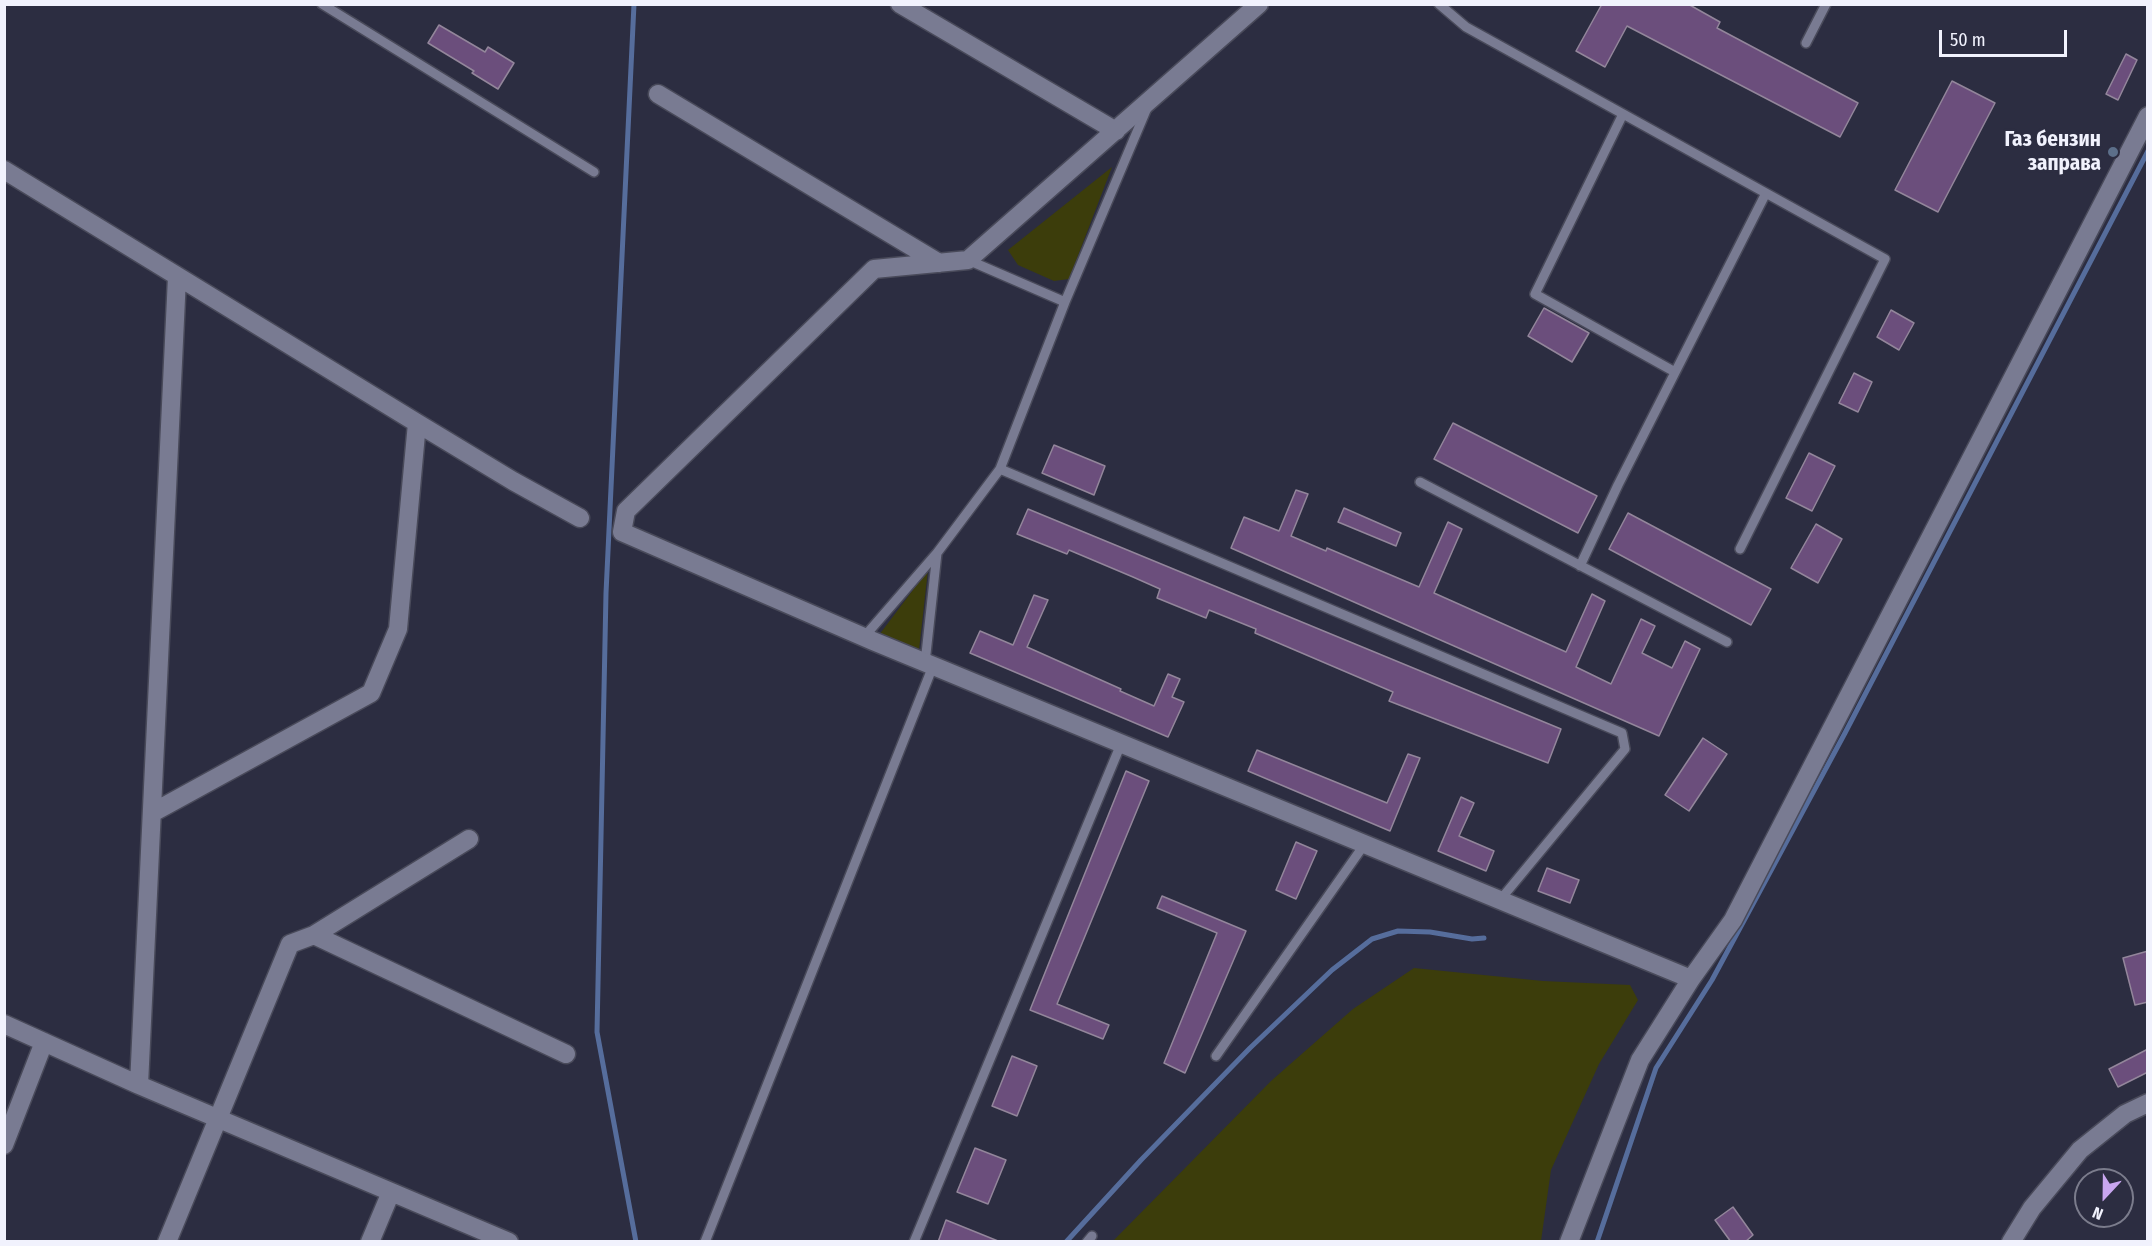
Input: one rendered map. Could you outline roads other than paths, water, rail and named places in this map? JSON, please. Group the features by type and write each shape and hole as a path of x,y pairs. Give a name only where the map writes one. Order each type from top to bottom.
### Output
{"street":[{"path":"900,4 1116,131"},
{"path":"1259,4 968,260 874,269 626,511 622,532 864,638 1690,979"},
{"path":"658,94 939,263"},
{"path":"1572,1240 1640,1060 1690,979 1733,920 2148,116"},
{"path":"4,170 417,423 580,518"},
{"path":"139,1085 177,277"},
{"path":"152,813 371,693 398,629 417,423"},
{"path":"167,1242 290,944 314,935 469,839"},
{"path":"314,935 566,1054"},
{"path":"4,1024 139,1085 509,1242"},
{"path":"4,1145 44,1042"},
{"path":"2012,1242 2032,1208 2080,1150 2125,1114 2148,1103"},
{"path":"370,1242 391,1192"}],"lane":[{"path":"322,4 594,172"},
{"path":"1439,4 1466,27 1885,259 1740,549"},
{"path":"1806,43 1826,4"},
{"path":"864,638 938,553 1000,469 1065,302 1150,101"},
{"path":"1623,114 1535,294 1675,372"},
{"path":"1580,566 1766,193"},
{"path":"968,260 1065,302"},
{"path":"1000,469 1622,733 1625,749 1500,900"},
{"path":"1420,482 1727,642"},
{"path":"705,1242 929,665 938,553"},
{"path":"914,1242 1121,744"},
{"path":"1216,1056 1364,844"}],"waterway":[{"path":"634,4 606,593 597,1032 636,1242"},
{"path":"1597,1242 1656,1068 1712,980 1845,733 2148,151"},
{"path":"1066,1242 1141,1160 1250,1048 1332,970 1372,939 1398,931 1430,932 1472,939 1484,938"}],"place":[{"name":"Газ бензин заправа","path":"2113,152"}]}
